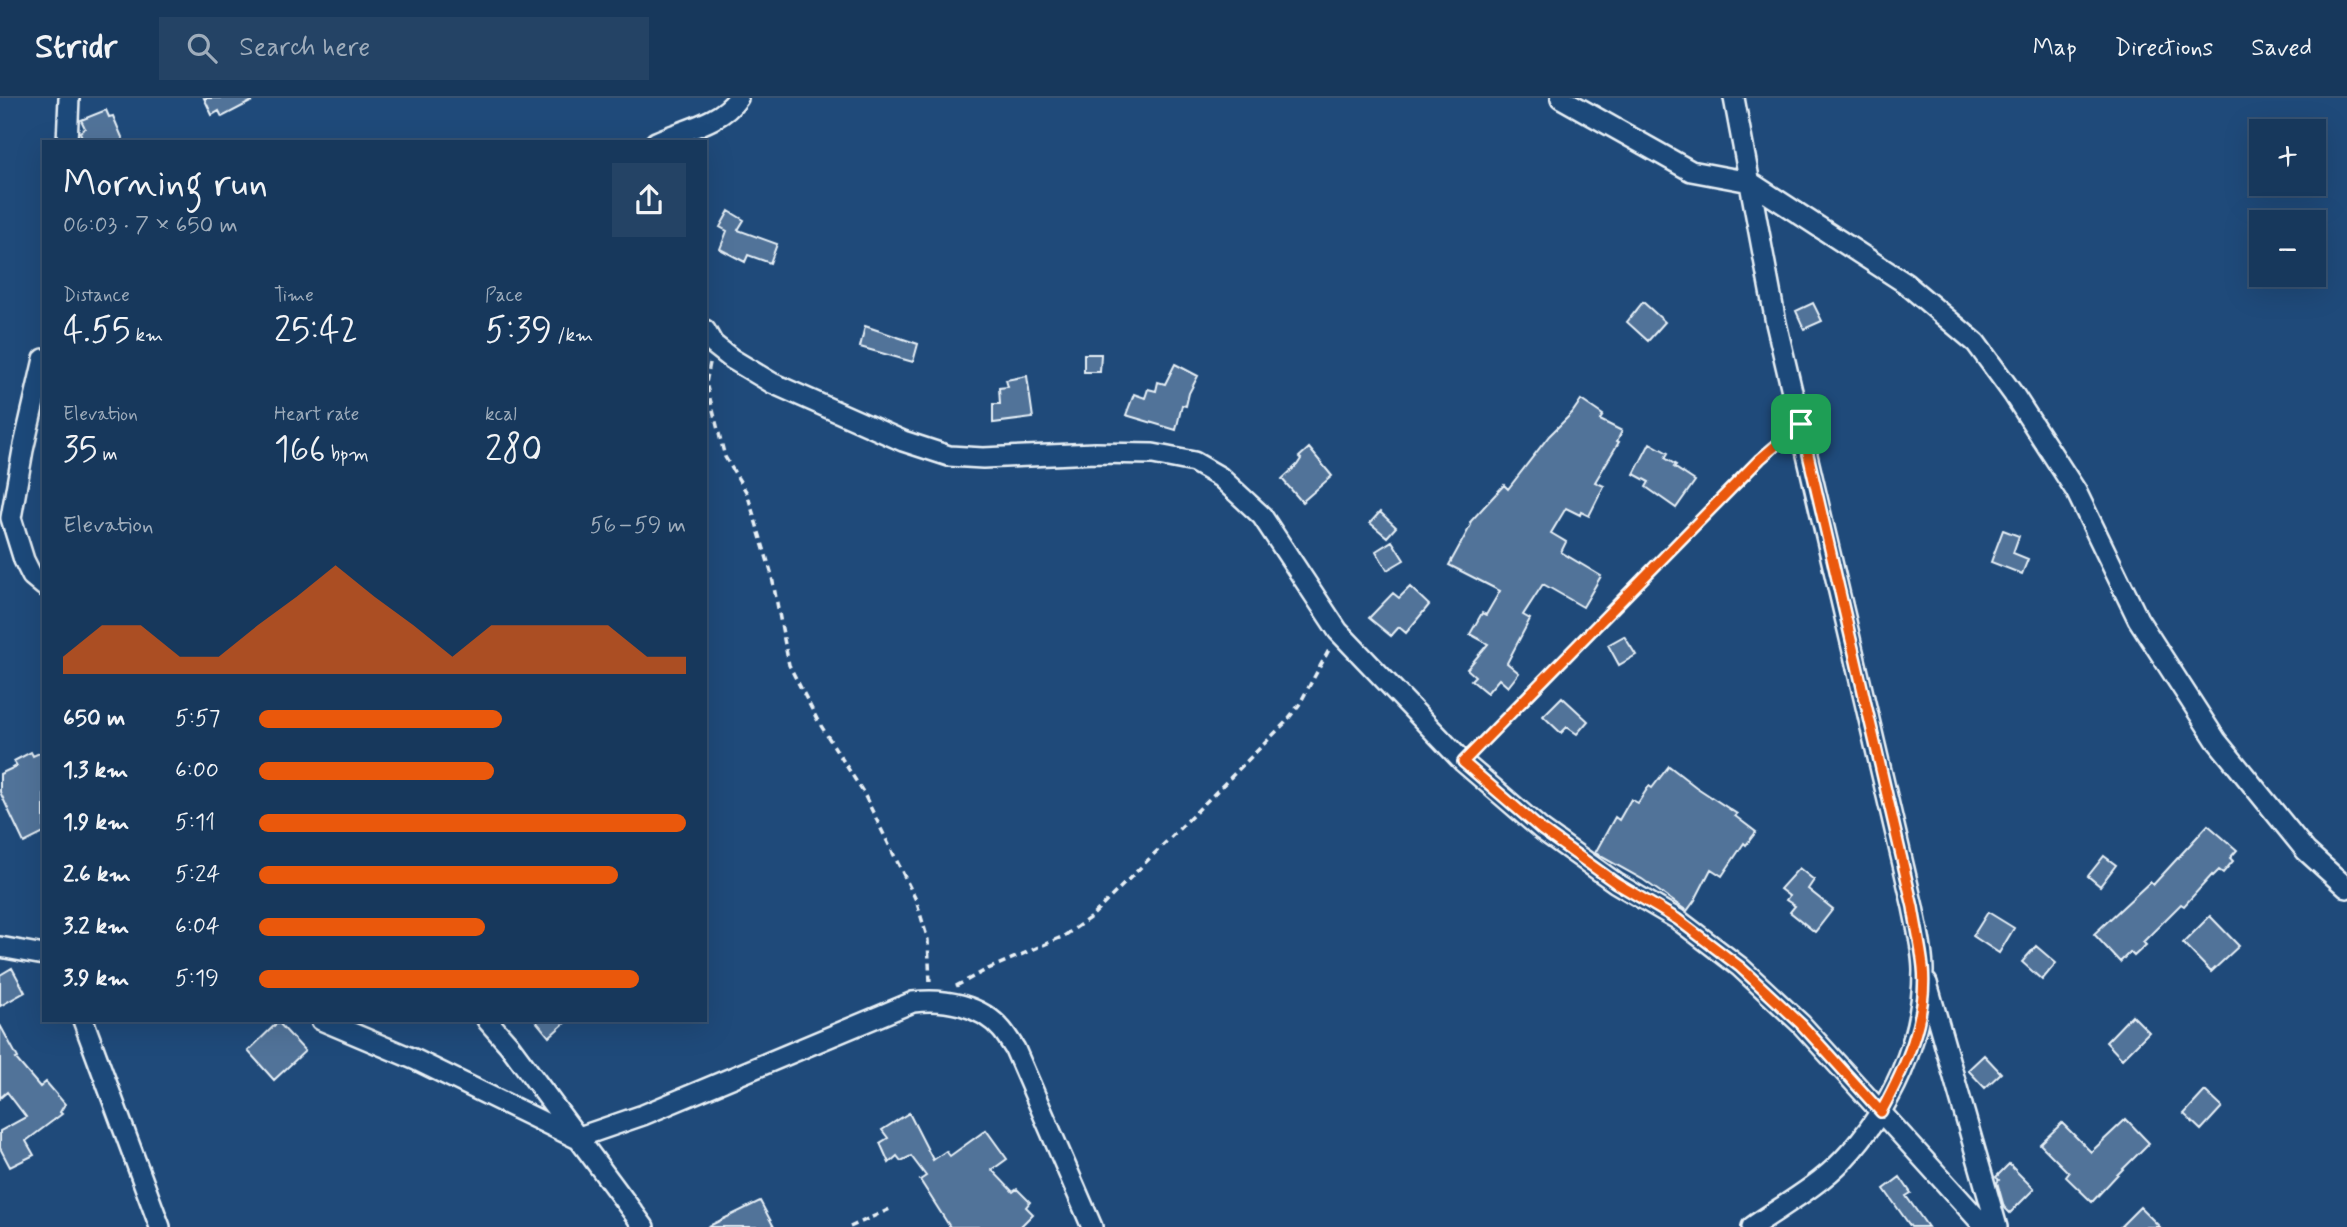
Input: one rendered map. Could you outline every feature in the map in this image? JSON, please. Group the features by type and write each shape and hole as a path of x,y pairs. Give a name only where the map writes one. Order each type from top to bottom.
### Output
{"street":[{"path":"67,140 69,98"},
{"path":"661,140 715,118 732,107 738,98"},
{"path":"1561,98 1691,171 1750,182 1905,284 1976,343 2014,395 2076,491 2138,619 2216,740 2306,851 2347,888"},
{"path":"1734,98 1776,323 1913,907 1923,969 1997,1227"},
{"path":"709,337 732,359 772,383 903,441 948,456 983,458 1095,453 1153,454 1194,462 1220,477 1262,516 1338,631 1463,762 1542,830 1616,883 1677,919 1740,967 1801,1024 1985,1227"},
{"path":"42,368 5,518 32,576 42,584"},
{"path":"0,947 42,955"},
{"path":"1752,1227 1805,1191 1842,1160 1881,1112 1903,1071 1912,1044 1921,1008 1923,969"},
{"path":"326,1022 416,1060 576,1138 643,1115 913,1002 931,1000 965,1006 1001,1028 1015,1049 1092,1227"},
{"path":"84,1022 160,1227"},
{"path":"489,1022 509,1045 644,1227"}],"path":[{"path":"707,368 709,337"},
{"path":"707,387 725,457 747,493 771,572 789,665 818,721 863,792 916,900 928,940 931,1000 986,970 1064,936 1091,917 1284,724 1300,705 1338,631"},
{"path":"1463,762 1760,459 1801,424"},
{"path":"850,1227 890,1209"}],"building":[{"path":"204,98 258,98 222,117 219,111 212,115"},
{"path":"106,110 109,117 113,116 123,140 83,140 80,132 85,128 81,120"},
{"path":"729,211 744,220 738,230 777,244 770,263 748,255 745,262 720,249 727,231 720,227"},
{"path":"1643,302 1665,322 1648,341 1627,322"},
{"path":"1813,303 1822,321 1804,329 1796,311"},
{"path":"865,326 918,344 913,362 860,347"},
{"path":"1084,354 1101,354 1100,372 1084,372"},
{"path":"1175,364 1198,376 1186,406 1182,405 1176,430 1126,415 1134,394 1145,398 1148,389 1156,391 1158,382 1165,384"},
{"path":"1027,376 1033,418 993,423 993,404 1000,404 999,388 1008,387 1006,380"},
{"path":"1581,400 1603,415 1600,420 1622,431 1617,441 1619,442 1595,482 1604,486 1589,516 1566,508 1551,533 1566,542 1561,552 1601,576 1583,607 1543,584 1523,615 1530,619 1507,663 1519,673 1508,687 1499,679 1487,693 1471,680 1475,676 1467,669 1488,644 1470,634 1482,613 1486,615 1500,591 1449,565 1471,521 1504,485 1508,489"},
{"path":"1650,443 1668,453 1665,458 1695,481 1676,508 1646,487 1649,482 1634,474"},
{"path":"1309,448 1332,476 1302,502 1282,479 1297,465 1301,459 1299,457"},
{"path":"1380,512 1396,527 1387,537 1370,523"},
{"path":"2003,530 2019,536 2013,553 2028,559 2022,574 1991,562"},
{"path":"1392,541 1404,560 1387,570 1376,551"},
{"path":"1410,587 1429,605 1406,633 1399,627 1391,636 1369,618 1393,593 1399,598"},
{"path":"1624,636 1636,655 1619,665 1608,645"},
{"path":"1562,697 1588,721 1577,734 1567,727 1561,733 1543,716"},
{"path":"31,752 33,756 42,752 42,834 24,843 0,792 0,774 17,766 14,761"},
{"path":"1669,766 1737,814 1735,816 1756,832 1746,845 1744,843 1722,876 1711,869 1687,911 1642,879 1595,853 1615,817 1619,820 1631,799 1638,803 1649,786 1652,788"},
{"path":"2208,825 2237,850 2230,858 2233,861 2223,873 2219,870 2212,875 2184,906 2181,904 2143,942 2146,945 2134,956 2130,952 2120,962 2094,934 2150,882 2153,885"},
{"path":"2104,856 2116,865 2100,886 2088,876"},
{"path":"1799,868 1814,880 1808,889 1833,909 1815,932 1790,912 1795,906 1786,900 1789,896 1780,889"},
{"path":"1988,912 2014,928 1999,953 1973,936"},
{"path":"2210,916 2239,946 2211,972 2183,943"},
{"path":"2036,946 2056,963 2042,980 2022,962"},
{"path":"12,968 25,992 0,1006 0,975"},
{"path":"2132,1015 2149,1032 2122,1059 2106,1042"},
{"path":"278,1022 305,1051 274,1080 248,1051"},
{"path":"537,1022 566,1022 549,1037"},
{"path":"0,1025 18,1058 16,1059 40,1087 46,1082 65,1104 60,1112 62,1114 26,1141 34,1155 10,1167 0,1148 0,1131 26,1117 7,1092 0,1098"},
{"path":"1984,1055 2001,1073 1985,1088 1968,1070"},
{"path":"2205,1091 2222,1107 2201,1130 2184,1114"},
{"path":"909,1113 933,1160 946,1151 950,1156 986,1130 1007,1159 992,1170 1013,1192 1017,1189 1030,1202 1026,1207 1033,1214 1020,1227 950,1227 920,1180 926,1176 911,1156 901,1161 897,1156 889,1163 880,1143 888,1138 882,1130"},
{"path":"2126,1119 2149,1143 2092,1202 2066,1177 2069,1173 2040,1144 2062,1123 2091,1152"},
{"path":"2009,1164 2034,1189 2010,1213 2004,1207 1997,1182 1999,1180 1996,1177"},
{"path":"1900,1177 1911,1193 1906,1196 1928,1227 1911,1227 1884,1189"},
{"path":"760,1201 774,1227 707,1227"},
{"path":"2140,1207 2160,1227 2120,1227"}],"route":[{"path":"1801,424 1913,907 1923,969 1921,1008 1912,1044 1903,1071 1881,1112 1801,1024 1740,967 1677,919 1616,883 1542,830 1463,762 1760,459 1801,424"}]}
